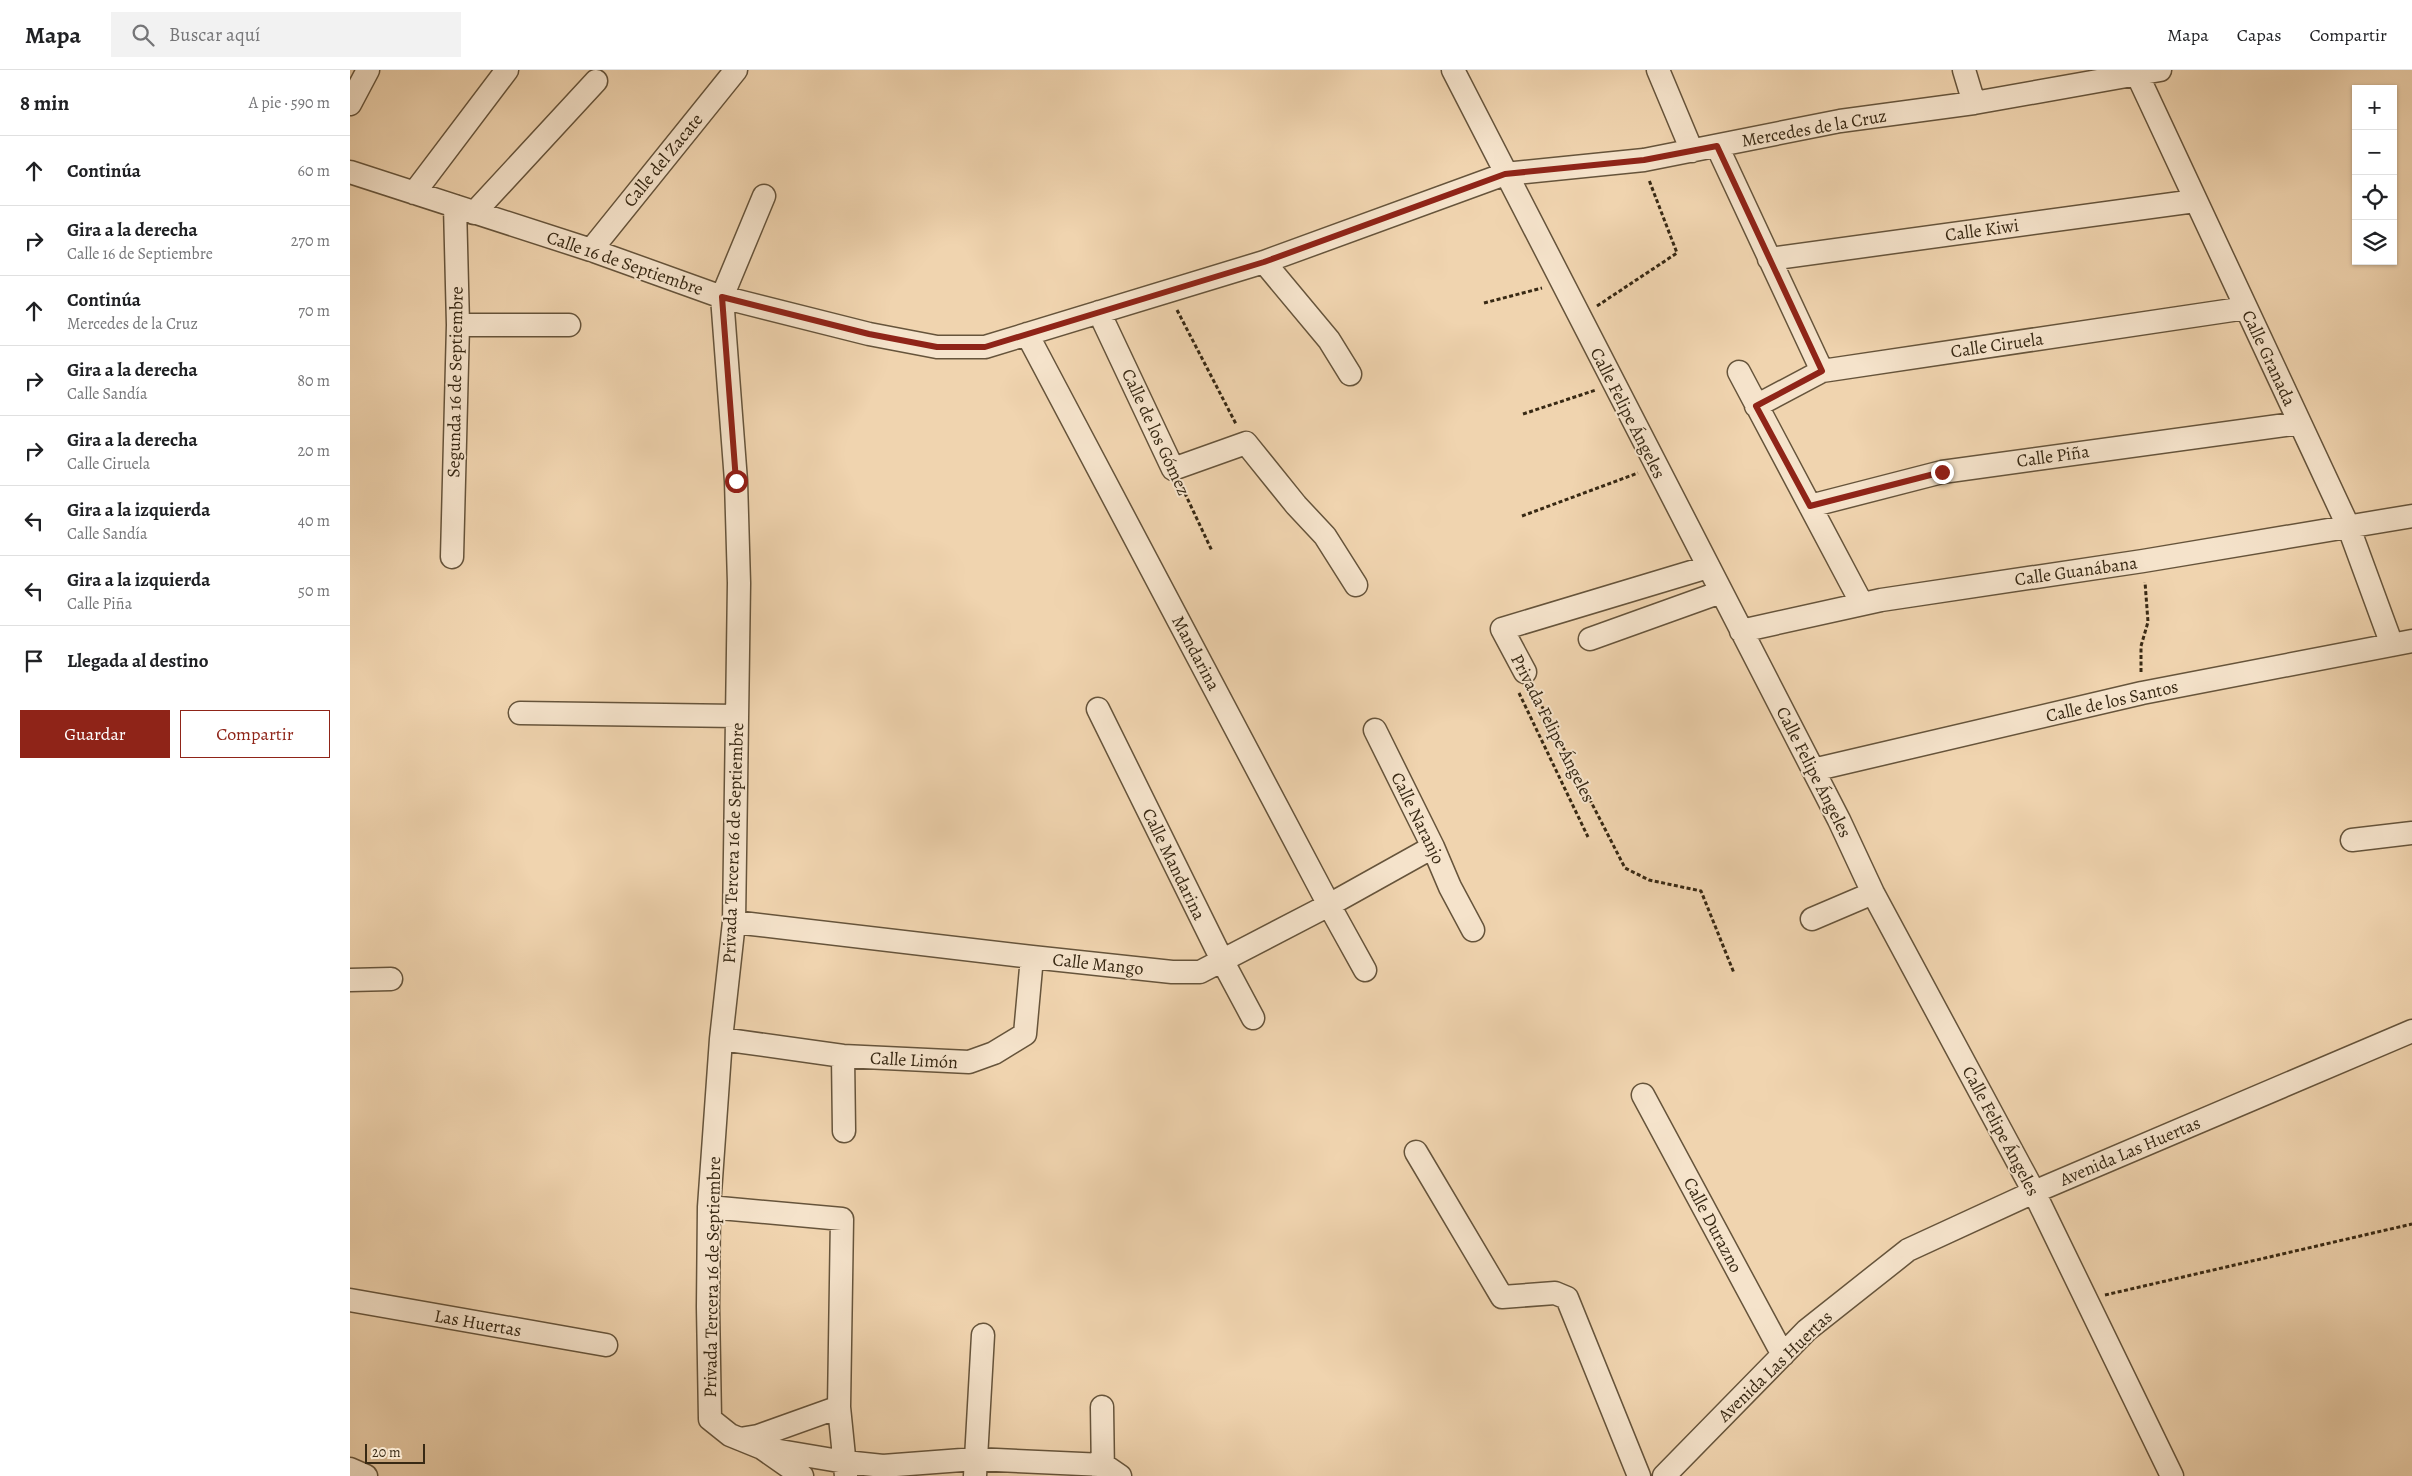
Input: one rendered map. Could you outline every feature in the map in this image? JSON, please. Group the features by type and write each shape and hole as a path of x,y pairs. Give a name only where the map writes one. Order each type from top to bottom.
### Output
{"street":[{"path":"350,104 368,70"},
{"path":"414,193 507,70"},
{"name":"Calle del Zacate","path":"590,250 736,70"},
{"name":"Calle Felipe Ángeles","path":"1453,70 1655,467 1813,770 1873,893 2034,1192 2172,1476"},
{"path":"1658,70 1692,151"},
{"path":"1964,70 1974,103"},
{"name":"Mercedes de la Cruz","path":"1505,174 1644,160 1840,121 1974,103 2152,71"},
{"name":"Calle Granada","path":"2152,71 2195,201 2402,643"},
{"path":"465,210 596,80"},
{"path":"1717,146 1822,371"},
{"name":"Calle 16 de Septiembre","path":"350,172 590,250 722,297 869,334 937,347 985,347 1168,292 1264,262 1505,174"},
{"path":"722,297 764,196"},
{"name":"Calle Kiwi","path":"1769,259 2195,201"},
{"name":"Segunda 16 de Septiembre","path":"452,557 458,325 465,210"},
{"path":"1264,262 1329,340 1350,374"},
{"name":"Privada Tercera 16 de Septiembre","path":"722,297 736,481 739,564 737,716 734,922 721,1039 709,1207 708,1307 710,1419 720,1428 740,1439"},
{"name":"Calle Ciruela","path":"1756,406 1822,371 2246,308"},
{"name":"Calle de los Gómez","path":"1099,312 1173,469"},
{"path":"458,325 569,325"},
{"name":"Mandarina","path":"1027,334 1329,905 1366,970"},
{"path":"1739,372 1862,604"},
{"name":"Calle Piña","path":"1810,506 1942,472 2300,423"},
{"path":"1173,469 1246,443 1296,505 1325,536 1356,585"},
{"name":"Calle Guanábana","path":"1741,631 1862,604 2349,528 2411,521"},
{"name":"Privada Felipe Ángeles","path":"1524,672 1502,629 1708,567"},
{"path":"1590,639 1721,592"},
{"name":"Calle de los Santos","path":"1813,770 2142,693 2402,643"},
{"name":"Calle Mandarina","path":"1098,709 1222,960 1253,1018"},
{"path":"520,713 737,716"},
{"name":"Calle Naranjo","path":"1375,730 1433,847 1450,888 1461,904 1473,930"},
{"path":"2352,840 2412,833"},
{"name":"Calle Mango","path":"734,922 1032,957 1172,972 1200,972 1329,905 1433,847"},
{"path":"1812,919 1873,893"},
{"name":"Calle Limón","path":"721,1039 843,1056 969,1062 994,1053 1025,1034 1032,957"},
{"path":"350,980 391,979"},
{"name":"Avenida Las Huertas","path":"1664,1476 1807,1330 1908,1250 2034,1192 2412,1030"},
{"path":"843,1056 844,1131"},
{"name":"Calle Durazno","path":"1643,1095 1783,1354"},
{"path":"1416,1152 1502,1297 1555,1294 1567,1298 1639,1476"},
{"path":"709,1207 842,1219 839,1407 845,1469"},
{"name":"Las Huertas","path":"350,1300 606,1345"},
{"path":"975,1468 983,1335"},
{"path":"740,1439 764,1434 839,1407"},
{"path":"740,1439 762,1448 845,1469 883,1466 1109,1472 1102,1407"},
{"path":"762,1448 802,1476"},
{"path":"350,1469 366,1476"}],"path":[{"path":"1597,307 1677,253 1654,196 1644,160"},
{"path":"1484,303 1562,283"},
{"path":"1168,292 1246,443"},
{"path":"1523,414 1613,384"},
{"path":"1522,516 1655,467"},
{"name":"Calle de los Gómez","path":"1173,469 1212,551"},
{"path":"2142,693 2141,646 2148,622 2143,561"},
{"path":"1524,672 1514,680 1588,837"},
{"name":"Privada Felipe Ángeles","path":"1524,672 1625,868 1649,880 1701,891 1734,973"},
{"path":"2085,1299 2412,1224"}],"route":[{"path":"736,481 722,297 869,334 937,347 985,347 1264,262 1505,174 1644,160 1717,146 1822,371 1756,406 1810,506 1942,472"}]}
